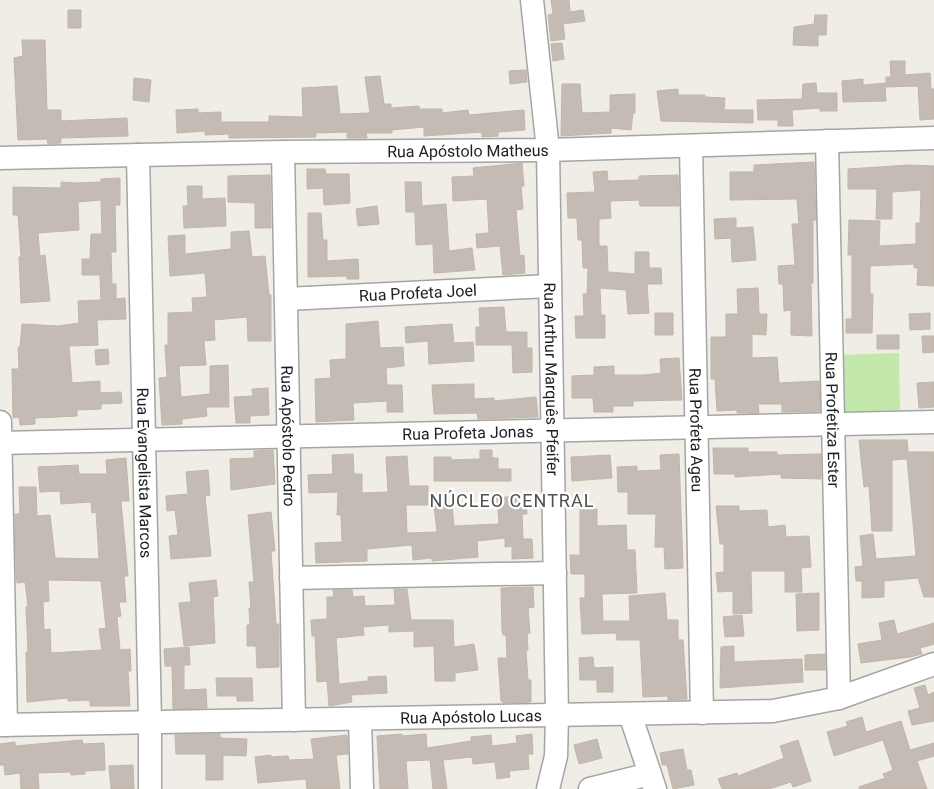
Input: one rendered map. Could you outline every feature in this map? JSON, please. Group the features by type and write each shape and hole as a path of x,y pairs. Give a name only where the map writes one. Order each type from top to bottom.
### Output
{"street":[{"name":"Rua Arthur Marquês Pfeifer","path":"532,0 548,150 557,716 556,756 548,789"},
{"name":"Rua Apóstolo Matheus","path":"0,158 283,152 548,150 934,138"},
{"name":"Rua Profetiza Ester","path":"827,141 839,698"},
{"name":"Rua Profeta Ageu","path":"691,146 702,713"},
{"name":"Rua Apóstolo Pedro","path":"283,152 294,720"},
{"name":"Rua Evangelista Marcos","path":"138,155 150,789"},
{"name":"Rua Profeta Joel","path":"286,299 550,286"},
{"path":"0,422 3,725"},
{"name":"Rua Profeta Jonas","path":"0,443 934,422"},
{"path":"291,578 555,573"},
{"name":"Rua Apóstolo Lucas","path":"3,725 773,711 839,698 934,664"},
{"path":"590,789 652,782 630,714"},
{"path":"360,719 362,789"}],"green space":[{"path":"899,353 900,410 838,412 836,355"}],"building":[{"path":"551,0 569,0 570,12 583,10 585,21 563,24 565,39 551,41 548,15 553,14"},
{"path":"68,10 81,10 81,28 68,28"},
{"path":"815,15 827,15 826,35 818,35 818,46 793,45 794,27 814,24"},
{"path":"22,40 45,40 47,110 61,110 61,121 127,118 128,136 61,138 61,143 48,144 47,139 18,140 14,58 23,56"},
{"path":"562,43 564,59 553,61 551,44"},
{"path":"890,61 905,61 905,75 930,73 931,89 934,89 934,119 920,120 918,86 886,87 886,77 891,77"},
{"path":"526,70 527,82 510,84 509,71"},
{"path":"380,76 384,104 391,104 391,108 419,106 419,109 442,109 442,113 468,110 469,115 524,110 525,130 498,132 498,136 482,137 482,132 424,136 424,127 392,130 392,133 366,133 367,138 347,138 347,132 316,133 316,137 229,138 229,134 205,135 205,131 177,133 176,110 198,109 198,113 221,112 221,122 269,122 269,116 303,117 302,88 337,86 340,114 370,113 365,77"},
{"path":"134,78 151,80 149,102 133,100"},
{"path":"863,79 863,85 885,83 886,101 843,102 842,81"},
{"path":"816,83 817,93 837,93 837,111 820,111 820,108 792,110 793,126 778,126 778,120 758,120 757,100 802,99 803,84"},
{"path":"562,84 580,84 582,113 610,112 610,95 635,94 635,113 633,113 631,130 611,128 611,133 561,136"},
{"path":"678,89 678,95 705,95 705,97 725,98 724,110 753,110 753,123 661,121 657,91"},
{"path":"814,162 816,220 813,220 812,336 791,335 791,310 784,311 783,284 779,284 778,266 795,265 792,224 799,224 797,199 730,200 730,172 754,172 754,165"},
{"path":"522,163 523,209 516,210 520,256 524,255 525,273 503,275 500,246 477,248 476,234 489,233 487,199 453,201 452,177 474,176 473,168"},
{"path":"909,165 934,166 934,286 917,285 918,268 914,268 914,264 870,266 870,294 873,294 872,333 846,333 846,319 852,319 852,255 848,255 849,220 880,221 879,246 916,244 916,223 920,223 921,190 892,192 892,219 876,219 877,189 848,189 848,169"},
{"path":"307,169 325,169 326,174 349,174 350,203 324,205 323,188 307,189"},
{"path":"607,171 608,181 639,180 639,176 678,175 679,206 640,206 639,200 610,201 611,218 599,219 599,246 607,246 608,272 635,274 635,252 649,252 649,268 661,268 662,284 647,284 649,313 628,314 626,290 600,288 601,315 605,315 605,338 576,338 575,316 584,316 583,294 587,294 588,268 583,268 582,240 578,240 577,218 568,218 567,193 595,192 593,172"},
{"path":"270,175 271,228 255,228 255,203 228,202 228,176"},
{"path":"120,178 120,205 115,205 116,252 111,252 112,284 116,284 116,299 125,298 126,319 97,320 98,345 69,346 72,383 100,381 100,393 121,392 122,403 101,404 101,409 77,410 77,416 35,418 35,424 20,425 19,417 13,418 12,369 19,369 18,347 20,347 22,324 58,326 79,323 78,301 101,300 100,275 82,275 82,259 90,259 91,234 102,234 101,200 78,202 79,230 38,233 40,256 45,255 50,301 21,303 19,257 21,257 18,215 13,215 13,187 61,188 61,182 101,182 101,179"},
{"path":"405,182 421,182 422,206 446,204 449,251 472,248 475,270 434,273 433,244 416,245 415,212 406,212"},
{"path":"187,186 202,186 202,199 225,198 226,226 184,228 183,206 188,206"},
{"path":"377,206 379,224 358,226 356,209"},
{"path":"308,213 321,213 323,240 327,240 327,261 358,259 359,279 347,279 347,276 308,277"},
{"path":"736,218 736,228 753,227 756,260 732,262 731,238 715,239 714,219"},
{"path":"249,231 252,257 265,256 269,295 271,295 271,341 248,341 247,317 214,320 215,340 204,341 206,365 179,366 181,397 210,394 210,366 228,365 229,407 206,407 207,416 182,419 182,424 162,425 159,378 167,377 165,345 168,345 168,313 193,312 192,298 207,297 205,273 170,276 168,236 185,235 185,254 231,249 231,232"},
{"path":"758,288 759,314 767,314 766,335 752,334 752,358 777,357 779,383 819,381 820,411 782,412 782,404 758,404 759,413 737,413 737,410 717,411 715,379 711,379 711,337 726,337 726,314 738,314 737,289"},
{"path":"504,307 506,332 527,332 527,348 532,348 532,372 513,373 512,345 476,345 476,327 480,327 479,308"},
{"path":"655,313 673,313 673,335 655,335"},
{"path":"930,313 930,329 910,330 909,314"},
{"path":"378,321 380,348 403,347 404,366 386,368 387,385 402,385 403,412 387,412 387,401 353,403 354,420 316,422 315,379 331,378 330,360 346,359 346,324"},
{"path":"452,324 454,343 473,342 474,361 429,364 428,341 406,343 405,327"},
{"path":"877,335 899,335 899,349 877,349"},
{"path":"922,336 934,336 934,352 923,353"},
{"path":"108,349 109,364 96,365 95,350"},
{"path":"679,358 682,400 633,401 633,406 613,406 613,412 594,412 593,398 572,398 572,376 594,375 594,367 614,366 614,375 645,375 661,373 660,359"},
{"path":"934,382 934,407 919,408 917,383"},
{"path":"474,384 474,399 494,398 494,401 536,397 538,417 478,419 477,413 434,414 432,385"},
{"path":"268,388 269,415 250,416 250,423 236,423 234,397 253,396 252,389"},
{"path":"859,440 907,440 908,452 934,452 934,597 924,597 918,578 884,581 884,597 862,598 862,581 856,581 855,567 863,566 860,536 873,534 876,559 916,556 907,459 892,460 892,531 872,531 869,486 864,487"},
{"path":"713,448 748,448 748,452 777,452 777,455 821,454 821,479 781,478 781,474 735,477 735,474 714,474"},
{"path":"273,450 275,484 231,490 230,459 254,458 254,451"},
{"path":"480,450 492,450 492,458 498,458 498,469 511,469 511,481 434,481 434,457 451,457 451,460 480,459"},
{"path":"353,454 354,474 362,474 362,493 388,492 386,457 407,456 409,486 428,486 428,505 406,505 407,533 437,532 434,506 452,504 454,526 499,524 497,498 526,495 527,514 522,514 523,539 532,539 533,558 512,559 512,546 505,547 505,538 477,541 478,557 432,561 432,558 413,560 412,545 367,549 367,561 316,563 315,543 342,542 341,515 337,515 338,492 309,493 308,475 333,474 332,455"},
{"path":"679,454 683,568 665,569 664,547 655,547 656,514 628,514 628,492 618,492 617,467 637,466 637,471 661,470 660,455"},
{"path":"610,455 612,478 572,481 571,457"},
{"path":"126,458 129,501 121,501 128,576 124,576 126,602 119,602 121,616 117,617 120,650 130,649 131,671 128,671 130,706 90,706 90,700 68,701 68,698 27,702 26,652 28,652 26,607 28,606 25,582 17,583 16,570 15,514 20,514 19,487 36,487 37,516 50,515 55,558 99,559 96,512 92,513 91,502 61,504 60,491 40,492 38,467 78,465 79,474 107,474 106,460","holes":["48,580 101,581 106,628 99,629 102,650 51,653 50,629 44,630 43,602 49,601"]},
{"path":"208,470 210,495 205,496 211,556 171,559 169,536 178,535 175,510 167,511 166,496 188,494 186,472"},
{"path":"716,506 739,506 739,511 767,510 768,527 785,525 786,537 809,536 811,567 801,568 802,592 785,592 785,571 751,571 752,613 733,614 733,591 718,592 716,573 724,572 724,544 720,544"},
{"path":"580,509 597,509 597,526 626,525 627,550 635,550 637,593 602,594 603,621 630,621 629,596 665,593 667,620 678,620 678,640 683,640 687,699 668,700 668,696 643,697 640,640 617,640 616,633 582,634 580,598 585,598 585,574 571,574 570,555 580,555"},
{"path":"271,512 275,551 271,551 276,624 279,624 279,667 257,668 256,646 247,646 247,625 250,625 249,608 251,608 249,582 254,582 248,515"},
{"path":"216,580 218,596 213,597 215,643 184,646 179,603 191,602 189,583"},
{"path":"533,587 534,607 528,608 530,633 527,633 528,650 526,650 528,680 531,680 531,702 504,703 501,701 498,658 507,658 506,635 503,635 502,630 501,588"},
{"path":"394,589 407,589 411,620 453,620 454,647 474,644 478,670 455,673 455,681 435,681 434,646 414,647 414,631 389,632 389,625 363,627 364,635 336,638 339,684 368,681 368,677 386,676 387,693 351,695 352,702 329,706 327,681 317,682 315,636 312,636 311,620 327,619 327,597 334,597 333,590 352,590 353,597 364,596 365,606 395,605"},
{"path":"819,593 819,630 797,631 796,594"},
{"path":"742,615 744,636 725,637 723,617"},
{"path":"894,620 897,634 934,623 934,644 920,648 922,654 861,663 858,644 882,640 879,623"},
{"path":"734,646 734,662 802,659 803,682 720,688 721,647"},
{"path":"189,647 190,665 184,665 184,690 206,689 207,708 173,709 172,666 165,666 164,649"},
{"path":"825,654 825,670 805,670 805,655"},
{"path":"593,657 594,668 613,667 613,692 597,692 597,680 580,680 579,658"},
{"path":"216,678 252,678 253,701 237,701 237,696 217,696"},
{"path":"925,685 928,695 934,692 934,721 912,725 908,711 920,708 914,688"},
{"path":"862,717 866,732 901,721 910,750 934,743 934,756 917,761 927,789 859,789 859,787 885,778 883,774 893,770 883,740 834,756 827,732 848,726 846,722"},
{"path":"220,734 220,738 247,739 246,756 223,755 223,780 206,780 206,754 176,754 175,735"},
{"path":"402,734 402,736 426,734 427,748 471,741 471,737 491,735 492,746 517,743 516,736 532,734 533,754 528,754 529,769 509,771 510,777 497,779 495,762 473,764 472,757 443,760 447,789 433,789 430,760 406,761 408,789 380,789 377,736"},
{"path":"347,735 348,754 336,755 340,789 307,789 306,779 258,783 255,757 271,755 271,757 288,756 289,760 314,759 311,739"},
{"path":"597,739 602,758 579,764 574,745"},
{"path":"82,740 83,744 104,743 105,770 85,771 85,774 71,775 71,772 38,773 39,789 21,789 20,773 5,775 4,765 0,765 0,744 15,742 15,746"},
{"path":"798,740 811,781 793,787 791,782 769,789 722,789 718,779 737,773 738,776 784,758 780,746"},
{"path":"683,749 687,770 691,770 694,785 673,789 667,765 662,765 660,753"},
{"path":"133,765 134,789 111,789 109,766"}],"district":[{"name":"NÚCLEO CENTRAL","path":"512,501"}]}
